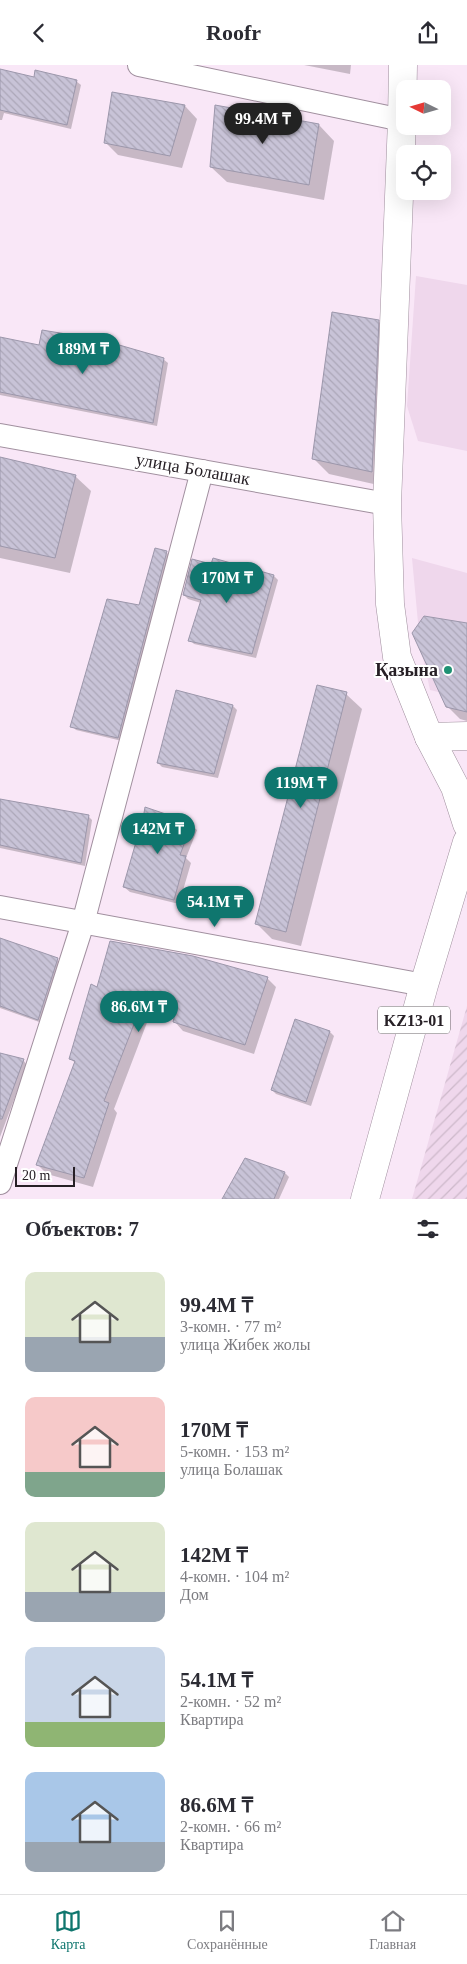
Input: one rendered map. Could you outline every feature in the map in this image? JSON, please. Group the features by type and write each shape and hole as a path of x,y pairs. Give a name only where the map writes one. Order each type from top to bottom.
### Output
{"main road":[{"path":"403,65 403,80"},
{"path":"401,135 387,504 390,605 397,657 429,737 455,787 467,824"},
{"path":"429,737 467,736"},
{"name":"KZ13-01","path":"365,1199 424,985 467,841"}],"street":[{"path":"139,65 396,120"},
{"name":"улица Болашак","path":"0,435 387,504"},
{"path":"0,1183 83,923 202,471"},
{"path":"0,907 424,985"},
{"path":"0,1197 7,1199"}],"shaded area":[{"path":"416,276 467,285 467,451 418,441 407,406"},
{"path":"412,558 467,573 467,699 430,690 420,644"},
{"path":"467,1006 467,1199 412,1199"}],"building":[{"path":"0,69 34,77 35,70 77,80 67,125 0,110"},
{"path":"112,92 185,105 170,156 104,143"},
{"path":"215,105 319,124 309,185 210,167"},
{"path":"332,312 379,320 372,472 312,459"},
{"path":"42,330 102,340 164,358 153,423 0,392 0,337 39,345"},
{"path":"0,457 76,475 55,558 0,546"},
{"path":"155,548 167,551 118,738 70,727 107,599 139,605"},
{"path":"213,558 274,575 252,654 188,641 201,600 183,595 192,559 211,564"},
{"name":"Қазына","path":"424,616 467,623 467,712 446,707 412,633"},
{"path":"317,685 347,692 286,932 255,924"},
{"path":"176,690 233,705 214,774 157,763"},
{"path":"0,799 89,815 81,863 0,845"},
{"path":"145,807 192,823 180,855 186,856 174,900 123,887 136,842 139,843"},
{"path":"0,938 58,958 38,1020 0,1006"},
{"path":"110,941 193,956 268,977 245,1045 173,1022 178,1001 147,991 104,1101 109,1103 84,1178 36,1165 75,1061 69,1059 91,984 97,987"},
{"path":"295,1019 330,1031 306,1102 271,1090"},
{"path":"0,1053 24,1059 2,1119 0,1119"},
{"path":"245,1158 285,1172 274,1199 222,1199"}],"place":[{"name":"Қазына","path":"448,670"}]}
